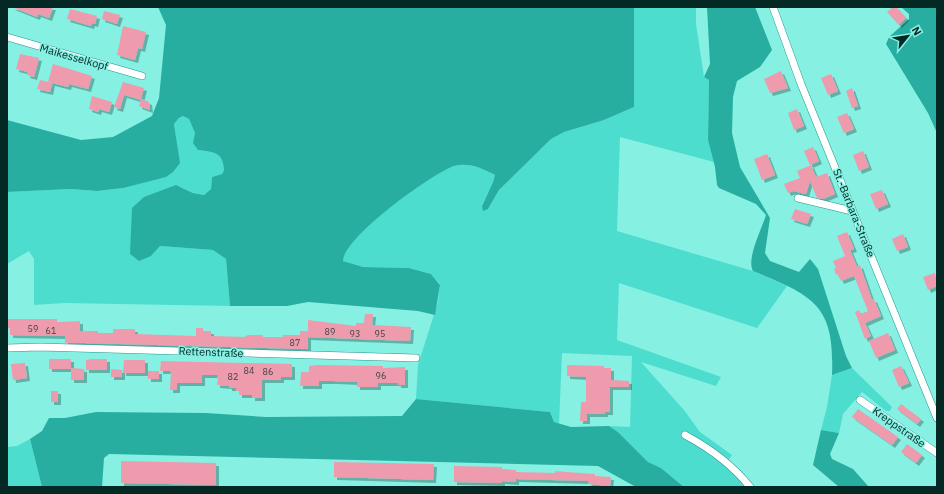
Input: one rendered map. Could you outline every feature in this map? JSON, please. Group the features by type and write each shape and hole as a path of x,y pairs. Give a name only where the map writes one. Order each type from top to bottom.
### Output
{"street":[{"name":"St.-Barbara-Straße","path":"773,7 801,84 937,418"},
{"name":"Maikesselkopf","path":"7,37 142,76"},
{"path":"798,198 852,211"},
{"name":"Rettenstraße","path":"7,348 40,347 416,358"},
{"name":"Kreppstraße","path":"860,400 937,453"},
{"path":"685,436 711,449 723,459 750,487"}],"green space":[{"path":"158,7 634,7 634,107 604,120 564,132 551,139 499,190 488,209 483,211 482,206 495,175 475,166 454,166 427,181 390,208 357,238 347,251 343,261 363,267 409,268 431,274 440,285 435,315 418,311 308,302 287,306 230,306 226,259 213,250 160,246 151,256 139,261 130,254 132,208 144,197 176,185 193,193 204,195 211,189 212,177 222,174 224,170 220,156 213,152 198,150 193,143 195,133 189,119 183,116 174,124 180,163 173,172 166,177 123,188 97,191 71,189 7,192 7,120 81,140 113,137 152,116 159,98 166,25"},
{"path":"634,7 696,7 696,24 704,77 709,80 708,140 714,162 620,137 617,231 753,271 787,286 757,328 619,283 617,340 721,377 716,386 641,362 684,410 700,432 732,455 725,465 746,487 684,487 661,468 648,462 618,432 609,426 630,427 632,356 562,353 559,424 554,422 550,412 416,399 418,365 438,302 440,284 431,274 409,268 362,267 343,261 344,252 364,230 395,203 442,171 454,166 470,165 495,175 482,205 488,209 499,190 551,139 564,132 604,120 634,107"},
{"path":"707,7 755,7 772,50 760,67 737,81 733,97 732,133 740,167 770,218 765,253 770,261 799,272 810,259 818,269 846,356 852,368 832,375 832,351 829,332 824,317 816,306 805,296 791,288 753,271 751,266 753,251 766,215 756,204 719,188 717,185 715,167 708,140 709,80 704,77 710,64"},
{"path":"901,7 937,7 937,133 928,113 886,44 889,37 909,19 909,14"},
{"path":"183,116 189,119 195,133 194,143 198,150 213,152 220,156 224,170 222,174 212,177 211,189 204,195 193,193 181,187 151,256 160,246 213,250 226,259 230,306 64,303 34,305 34,259 29,251 7,264 7,192 71,189 97,191 123,188 177,145 174,124"},
{"path":"852,368 892,407 890,411 886,411 862,392 843,414 839,433 821,430 827,407 832,375"},
{"path":"416,399 550,412 554,422 571,427 609,426 618,432 648,462 661,468 684,487 636,487 598,466 109,454 104,458 102,487 42,487 30,439 42,431 49,418 65,418 96,412 206,413 266,417 402,416"},
{"path":"821,430 839,433 830,454 832,459 853,469 869,487 839,487 813,465"},
{"path":"30,439 42,487 7,487 7,447 17,446"}],"building":[{"path":"12,7 53,7 49,18 38,14 37,17"},
{"path":"893,7 896,7 906,18 899,25 887,12"},
{"path":"70,9 97,16 95,24 92,23 91,26 67,19"},
{"path":"104,11 120,15 117,24 102,19"},
{"path":"123,26 146,32 142,49 138,48 135,60 117,55"},
{"path":"20,54 39,58 34,77 27,75 28,72 16,69"},
{"path":"53,64 92,76 88,89 69,84 68,87 48,82"},
{"path":"781,71 788,88 770,93 764,79"},
{"path":"831,74 838,91 828,95 821,78"},
{"path":"40,80 52,83 50,92 37,89"},
{"path":"123,82 144,88 141,99 149,102 150,110 139,106 141,100 121,94 124,95 120,109 114,107"},
{"path":"852,88 858,106 852,108 846,91"},
{"path":"92,96 112,102 109,112 99,109 98,112 89,109"},
{"path":"797,109 804,126 794,130 788,113"},
{"path":"847,113 854,129 844,133 837,117"},
{"path":"813,147 819,161 810,165 804,151"},
{"path":"863,151 869,167 859,171 853,155"},
{"path":"767,154 775,175 762,180 754,159"},
{"path":"811,165 816,177 827,173 835,194 823,199 817,198 810,181 806,194 793,191 788,193 784,184 800,178 797,171"},
{"path":"882,190 888,204 876,209 870,194"},
{"path":"795,209 811,214 807,224 791,219"},
{"path":"847,232 854,249 850,250 857,267 860,265 872,300 874,299 881,316 865,323 871,336 865,339 855,312 859,310 861,314 868,311 854,276 841,281 838,274 836,275 834,269 836,268 833,261 845,256 837,236"},
{"path":"903,234 908,247 897,251 892,239"},
{"path":"935,273 937,286 928,290 923,277"},
{"path":"365,314 373,314 372,325 411,327 410,341 308,337 308,349 65,343 65,336 10,335 10,328 7,328 7,319 57,319 57,322 80,321 80,331 98,331 98,333 113,333 113,329 135,329 135,334 196,336 196,328 203,328 203,331 211,331 211,336 245,337 249,335 263,335 263,337 283,337 283,335 300,335 300,331 308,331 308,320 356,326 356,323 364,323"},
{"path":"888,333 895,350 876,358 869,341"},
{"path":"49,359 71,359 71,368 84,369 84,380 71,380 71,369 49,369"},
{"path":"107,359 107,370 86,370 86,360"},
{"path":"124,360 145,360 145,373 123,373"},
{"path":"161,361 292,364 292,377 281,377 281,380 262,380 262,398 252,398 252,395 239,395 239,391 236,391 236,388 217,385 218,375 202,375 202,383 177,383 177,390 170,390 171,371 160,371"},
{"path":"25,363 27,378 13,380 11,364"},
{"path":"567,365 604,366 604,368 611,368 611,380 629,381 629,387 610,387 610,412 605,412 605,414 587,414 587,421 580,421 581,402 586,402 586,377 567,376"},
{"path":"309,366 383,366 383,368 405,367 405,385 398,385 398,383 378,383 378,387 357,387 357,382 319,381 319,386 300,386 301,372 309,372"},
{"path":"901,366 909,383 899,387 892,370"},
{"path":"111,369 122,370 122,377 111,377"},
{"path":"148,371 159,371 159,379 148,379"},
{"path":"51,391 58,391 58,402 51,402"},
{"path":"901,404 921,419 917,424 897,409"},
{"path":"858,409 898,437 892,445 852,417"},
{"path":"907,444 922,455 916,463 901,452"},
{"path":"121,461 216,463 216,485 121,483"},
{"path":"334,462 434,464 433,480 334,477"},
{"path":"454,466 502,467 502,469 516,470 516,472 555,473 555,471 595,474 595,476 611,477 610,486 588,484 589,481 516,479 516,482 502,481 502,483 454,482"}]}
